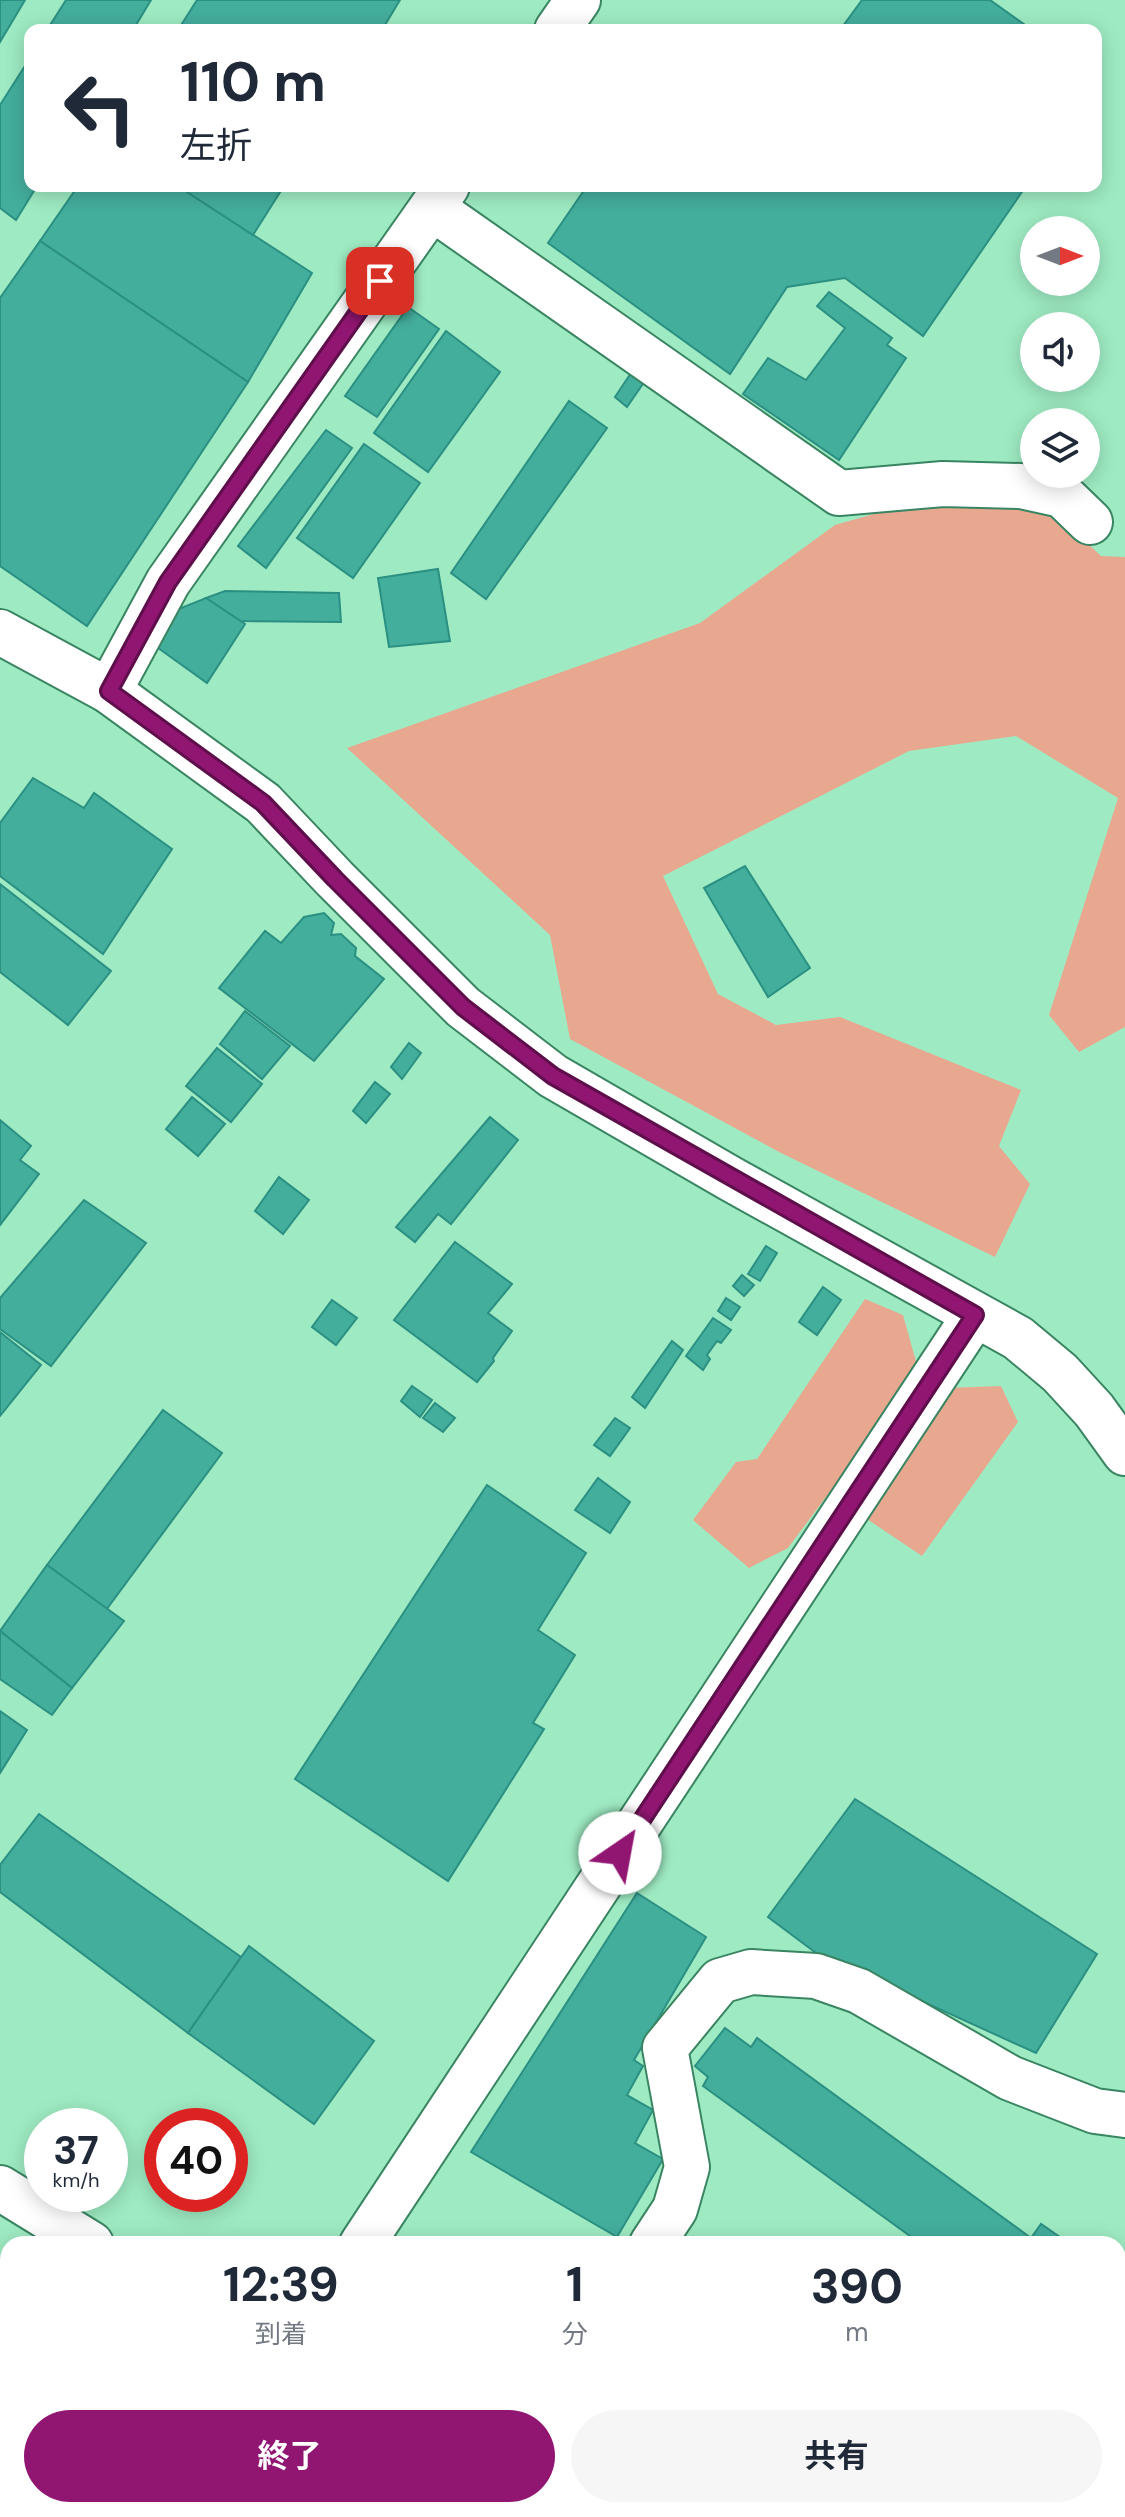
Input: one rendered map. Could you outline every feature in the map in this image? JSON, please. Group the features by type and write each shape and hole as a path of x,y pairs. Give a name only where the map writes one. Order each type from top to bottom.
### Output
{"street":[{"path":"561,24 578,0"},
{"path":"109,691 168,582 439,197 839,493 943,484 1021,486 1062,495 1090,522"},
{"path":"0,632 109,691 263,803 463,1007 553,1076 1018,1338 1060,1373 1094,1410 1125,1453"},
{"path":"367,2236 975,1315"},
{"path":"657,2236 675,2209 687,2167 665,2048 720,1981 751,1972 816,1976 859,1991 1010,2078 1095,2111 1125,2115"},
{"path":"0,2188 78,2236"}],"shaded area":[{"path":"916,502 1047,505 1101,556 1125,557 1125,1027 1079,1052 1049,1015 1118,798 1016,736 909,751 663,876 718,994 776,1025 840,1017 1021,1090 999,1146 1030,1184 995,1257 781,1153 570,1039 550,935 347,748 700,623 835,525"},
{"path":"865,1299 903,1315 919,1372 788,1548 749,1568 693,1520 736,1462 757,1459"},
{"path":"1001,1386 1018,1422 922,1556 867,1519 946,1388"}],"building":[{"path":"0,0 25,0 0,42"},
{"path":"66,0 151,0 137,24 51,24"},
{"path":"197,0 400,0 386,24 182,24"},
{"path":"862,0 990,0 1024,24 844,24"},
{"path":"24,67 24,192 33,192 16,220 0,208 0,105"},
{"path":"74,192 187,192 312,273 248,382 40,241"},
{"path":"187,192 280,192 253,235"},
{"path":"583,192 1022,192 923,336 845,278 787,287 730,374 548,243"},
{"path":"40,241 248,382 87,626 0,566 0,298"},
{"path":"829,292 892,338 887,345 906,358 839,460 743,394 768,358 806,380 845,328 817,306"},
{"path":"408,307 439,329 377,417 345,396"},
{"path":"446,331 500,372 428,472 374,433"},
{"path":"635,367 647,378 627,407 615,397"},
{"path":"569,401 607,428 486,599 451,573"},
{"path":"326,430 352,448 266,568 238,546"},
{"path":"364,444 420,483 353,578 297,538"},
{"path":"438,569 450,641 389,647 378,578"},
{"path":"225,591 339,593 341,622 240,621 206,598"},
{"path":"206,598 245,624 207,683 154,645 176,610"},
{"path":"33,778 84,808 94,793 172,849 103,954 0,876 0,823"},
{"path":"745,866 810,968 768,997 704,888"},
{"path":"0,884 111,971 68,1025 0,972"},
{"path":"324,913 334,923 331,935 341,934 356,948 355,956 384,979 314,1061 219,988 265,931 281,943 304,917"},
{"path":"245,1011 290,1046 262,1079 220,1044"},
{"path":"409,1043 421,1053 402,1079 391,1067"},
{"path":"217,1048 262,1084 231,1122 186,1086"},
{"path":"375,1082 390,1094 366,1123 353,1111"},
{"path":"192,1097 225,1124 198,1156 166,1129"},
{"path":"490,1117 518,1140 451,1224 438,1214 415,1242 396,1227"},
{"path":"0,1120 31,1146 20,1160 39,1174 0,1225"},
{"path":"279,1177 309,1200 283,1234 255,1211"},
{"path":"84,1200 146,1243 51,1366 0,1329 0,1298"},
{"path":"455,1242 512,1284 488,1313 512,1331 477,1382 394,1320"},
{"path":"766,1246 777,1253 760,1281 748,1274"},
{"path":"742,1275 754,1285 744,1296 733,1286"},
{"path":"823,1287 841,1300 817,1335 799,1322"},
{"path":"726,1298 740,1307 731,1320 718,1311"},
{"path":"332,1300 357,1318 336,1345 312,1327"},
{"path":"713,1318 731,1330 721,1343 717,1341 707,1355 710,1359 703,1370 686,1356"},
{"path":"0,1332 41,1365 0,1416"},
{"path":"672,1341 683,1350 645,1408 632,1397"},
{"path":"412,1386 432,1400 420,1417 401,1401"},
{"path":"435,1403 455,1418 443,1432 423,1418"},
{"path":"163,1410 222,1453 106,1610 47,1565"},
{"path":"615,1418 630,1428 610,1456 594,1445"},
{"path":"598,1478 630,1502 610,1533 575,1510"},
{"path":"487,1485 586,1553 538,1630 575,1655 533,1723 544,1729 448,1881 295,1779"},
{"path":"47,1565 124,1621 72,1688 0,1631"},
{"path":"0,1631 72,1688 52,1715 0,1679"},
{"path":"0,1711 27,1730 0,1773"},
{"path":"855,1799 1097,1954 1036,2053 816,1953 768,1917"},
{"path":"39,1814 241,1957 188,2033 0,1892 0,1865"},
{"path":"637,1893 706,1937 634,2060 643,2066 627,2095 653,2110 635,2143 663,2159 618,2236 471,2152"},
{"path":"249,1946 374,2041 314,2124 188,2033"},
{"path":"725,2028 751,2047 757,2038 1028,2236 910,2236 703,2086 708,2077 695,2066"},
{"path":"1041,2224 1058,2236 1032,2236"}],"route":[{"path":"380,281 168,582 109,691 263,803 463,1007 553,1076 975,1315 620,1853"}]}
